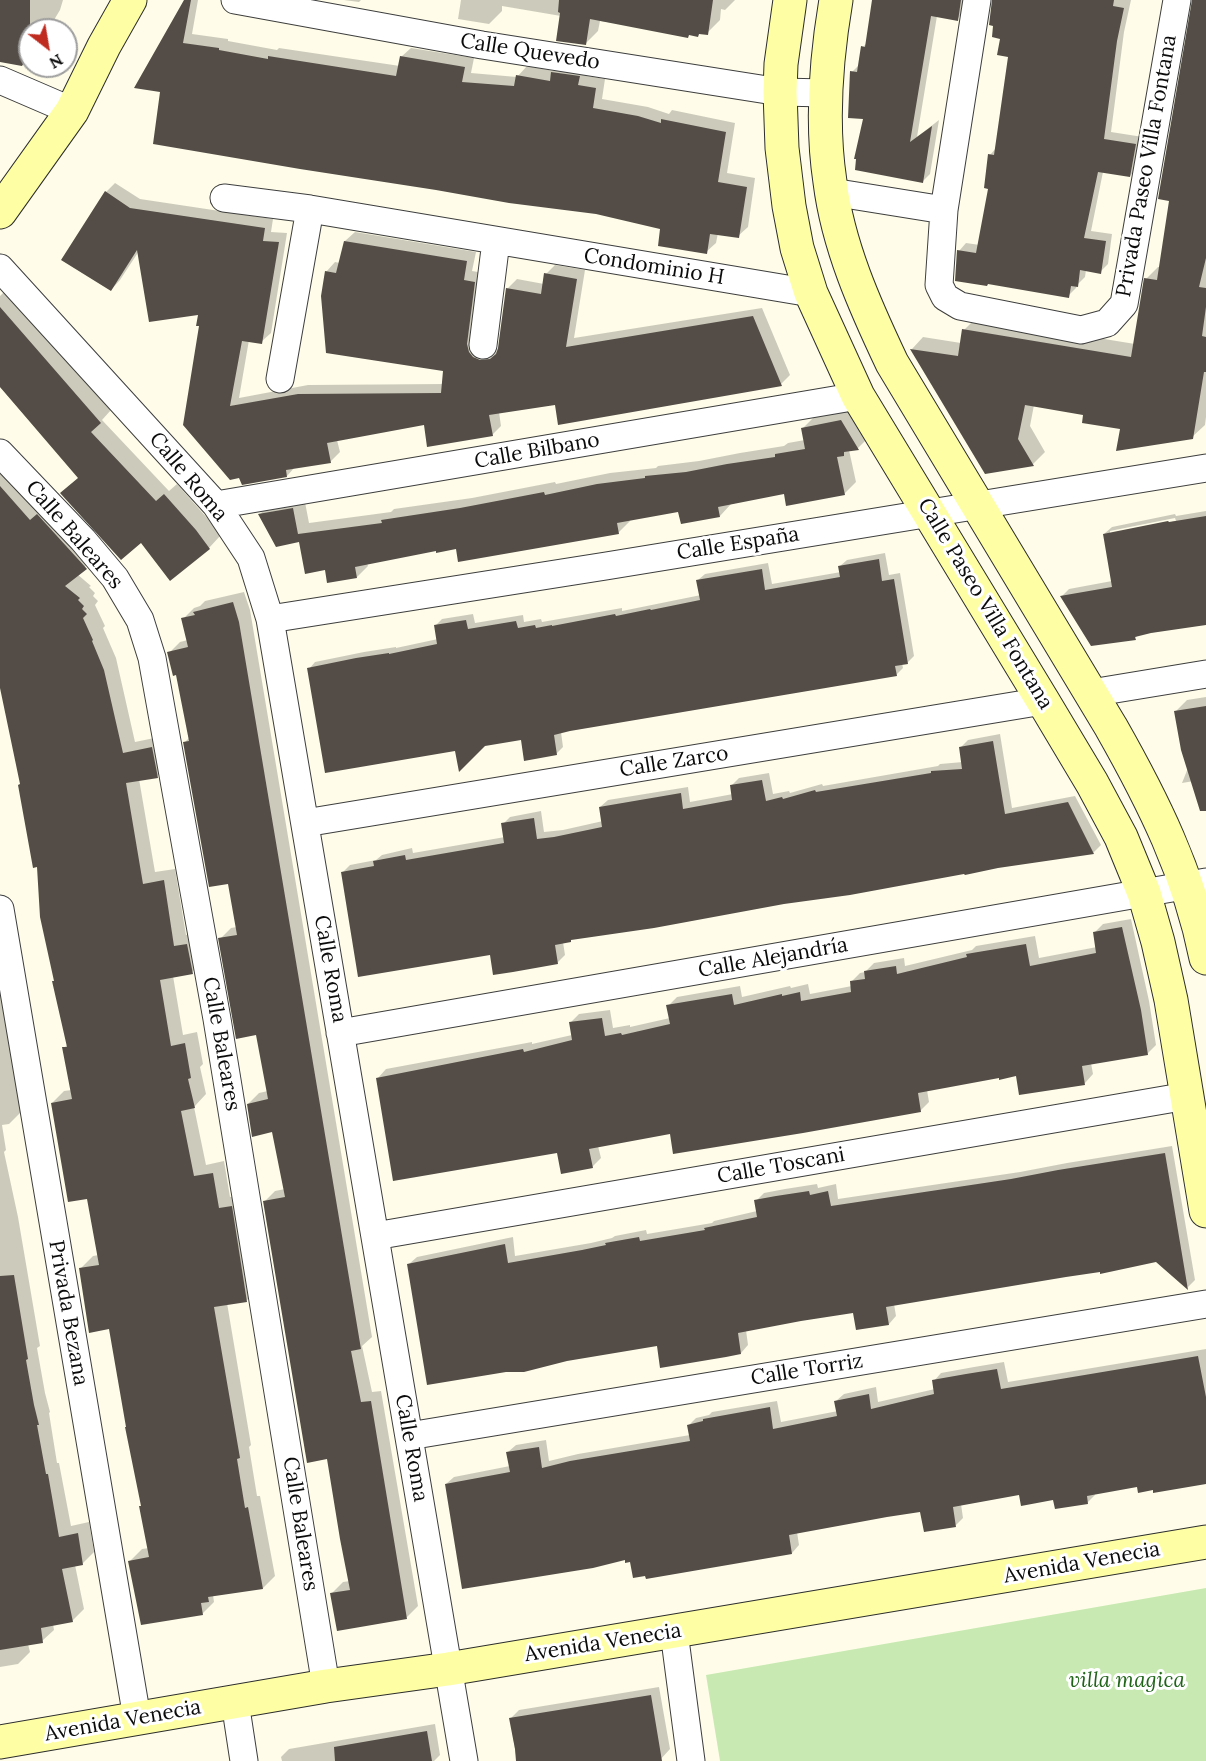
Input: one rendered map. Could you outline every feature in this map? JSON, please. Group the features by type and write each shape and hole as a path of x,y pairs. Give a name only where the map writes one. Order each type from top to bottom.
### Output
{"street":[{"path":"0,212 72,111 130,0"},
{"name":"Calle Quevedo","path":"235,0 494,47 780,92 826,93"},
{"name":"Calle Paseo Villa Fontana","path":"790,0 780,92 782,148 797,248 811,293 858,396 1092,783 1121,837 1144,893 1158,942 1171,1000 1206,1211"},
{"path":"836,0 830,34 826,93 826,131 832,192 852,270 870,318 892,363 1091,693 1196,884 1206,958"},
{"name":"Privada Paseo Villa Fontana","path":"976,0 944,210 939,285 945,297 960,306 1081,330 1107,323 1124,304 1178,0"},
{"path":"0,80 72,111"},
{"path":"832,192 944,210"},
{"name":"Condominio H","path":"224,198 310,210 811,293"},
{"path":"280,379 310,210"},
{"path":"483,345 496,241"},
{"name":"Calle Roma","path":"0,268 216,505 250,558 270,619 464,1761"},
{"name":"Calle Bilbano","path":"216,505 858,396"},
{"name":"Calle Baleares","path":"0,453 83,540 115,578 140,620 152,658 217,1019 327,1686"},
{"name":"Calle España","path":"270,619 1206,468"},
{"path":"1091,693 1206,674"},
{"name":"Calle Zarco","path":"305,823 1043,701"},
{"name":"Calle Alejandría","path":"340,1033 1196,884"},
{"name":"Privada Bezana","path":"0,909 137,1718"},
{"name":"Calle Toscani","path":"375,1236 1187,1096"},
{"name":"Calle Torriz","path":"409,1436 1206,1304"},
{"name":"Avenida Venecia","path":"0,1742 1206,1542"},
{"path":"674,1632 691,1761"},
{"path":"235,1702 244,1761"}],"green space":[{"name":"villa magica","path":"1206,1588 1206,1761 720,1761 706,1675"}],"building":[{"path":"0,0 30,0 30,18 18,18 18,65 0,62"},
{"path":"184,0 191,0 183,43 268,59 268,56 396,76 400,56 465,67 462,82 514,86 516,75 550,81 551,72 580,76 578,85 596,88 593,108 638,116 661,123 661,119 726,132 718,182 747,187 739,238 710,234 707,254 658,246 660,229 596,214 509,203 153,144 160,92 134,88"},
{"path":"559,0 713,0 708,35 699,34 698,37 689,35 688,38 590,19 586,45 556,41 560,13 558,12"},
{"path":"872,0 961,0 958,21 931,16 910,142 932,126 923,183 855,170 856,159 854,159 863,119 848,118 850,71 857,72 861,46 865,47"},
{"path":"992,0 1114,0 1113,6 1124,8 1117,41 1104,139 1136,144 1130,177 1098,172 1084,238 1106,241 1101,274 1080,270 1078,287 1071,286 1069,298 988,284 987,286 955,281 957,250 976,253 988,189 984,188 988,154 994,155 1008,57 997,55 1000,39 992,37 993,26 989,25"},
{"path":"1192,0 1206,0 1206,258 1199,287 1206,288 1202,336 1206,337 1206,372 1204,372 1193,439 1116,451 1120,429 1082,423 1083,415 1025,405 1018,439 1034,466 985,474 910,349 958,356 962,329 1131,357 1144,278 1157,280 1169,201 1158,199"},
{"path":"105,191 130,208 265,228 263,241 279,242 262,344 242,341 230,406 298,394 441,393 443,371 326,353 321,296 325,271 336,273 344,241 467,261 464,280 475,282 467,344 473,357 480,360 490,359 496,354 506,288 541,294 544,273 577,279 566,347 753,316 782,386 558,425 555,405 489,415 493,436 427,447 424,425 327,443 331,463 286,470 287,477 242,485 239,478 230,480 183,425 199,326 196,326 198,315 149,322 137,250 111,291 61,260"},
{"path":"0,307 101,423 91,432 156,501 164,494 210,549 170,581 141,543 121,560 60,493 78,478 0,387"},
{"path":"841,420 859,450 844,452 844,456 837,457 845,495 786,506 784,494 718,507 720,517 681,524 678,512 617,523 619,534 458,562 456,549 436,553 436,551 355,567 357,578 327,583 325,570 305,574 299,542 276,547 258,514 293,508 298,534 382,523 381,520 544,492 545,495 597,484 645,478 645,476 686,472 775,457 775,454 805,449 801,428"},
{"path":"0,486 30,520 37,514 87,569 65,586 80,598 78,600 84,606 82,609 87,614 83,618 104,670 123,753 152,747 158,778 126,783 143,884 164,880 174,946 187,944 193,974 160,980 171,1046 185,1043 191,1078 188,1079 195,1108 181,1111 194,1176 213,1173 219,1208 232,1206 247,1302 214,1307 240,1458 237,1459 245,1508 248,1507 263,1589 208,1597 209,1602 201,1603 203,1615 141,1625 128,1561 149,1557 139,1506 141,1506 109,1329 89,1333 79,1268 99,1265 87,1199 68,1202 51,1103 72,1099 62,1047 67,1047 40,917 37,867 33,868 18,785 20,784 0,688"},
{"path":"1206,516 1206,625 1151,633 1135,637 1136,640 1091,646 1060,596 1112,587 1103,534"},
{"path":"879,559 882,581 894,579 908,664 895,666 897,676 570,731 554,735 557,755 524,761 521,740 485,746 459,772 455,751 325,773 307,668 437,644 434,625 466,620 468,629 516,621 518,628 535,625 536,628 552,626 700,600 696,580 762,569 765,590 840,577 838,566"},
{"path":"233,602 239,622 361,1349 351,1351 361,1402 371,1401 407,1619 337,1631 330,1593 350,1590 327,1459 307,1463 263,1201 285,1197 272,1132 252,1137 247,1104 268,1099 256,1035 236,1039 218,938 237,935 228,884 209,887 183,742 189,741 176,675 173,676 167,652 188,647 181,618 195,615 193,612"},
{"path":"1206,706 1206,811 1200,811 1181,750 1174,711"},
{"path":"993,741 1005,814 1068,802 1094,854 571,940 571,942 555,945 558,964 513,972 493,975 490,955 358,977 341,872 374,866 373,861 405,855 406,860 504,843 501,823 534,818 537,839 602,827 599,807 681,793 683,809 732,800 730,785 762,780 766,801 815,790 816,792 931,773 931,771 962,769 959,747"},
{"path":"1122,927 1141,1010 1148,1055 1082,1066 1085,1085 1019,1095 1016,1076 999,1080 999,1078 918,1093 921,1112 803,1133 673,1154 670,1134 589,1149 593,1168 561,1174 557,1153 393,1181 376,1078 523,1049 524,1052 572,1040 569,1022 602,1018 605,1036 621,1033 622,1035 670,1024 666,1005 732,994 734,1005 800,992 801,1001 851,992 850,981 865,979 864,971 896,966 897,974 967,957 966,954 1026,944 1030,966 1096,953 1093,932"},
{"path":"1165,1153 1188,1290 1156,1262 1100,1274 1100,1272 1066,1277 886,1307 889,1325 856,1330 853,1313 738,1333 741,1354 726,1357 660,1368 657,1346 567,1361 524,1372 506,1372 427,1385 407,1264 505,1244 508,1263 639,1237 640,1241 705,1230 704,1228 757,1217 754,1200 809,1191 810,1195 828,1191 831,1206"},
{"path":"14,1275 28,1359 26,1360 39,1425 37,1425 59,1537 78,1533 83,1565 62,1569 73,1622 41,1628 43,1643 0,1650 0,1276"},
{"path":"1198,1356 1206,1397 1206,1484 1153,1493 1153,1490 1138,1493 1137,1487 1087,1496 1088,1504 1055,1509 1053,1500 1021,1506 1019,1495 953,1507 956,1527 924,1532 920,1512 887,1517 789,1535 792,1554 646,1579 645,1576 633,1578 630,1562 625,1563 625,1560 593,1568 462,1589 445,1484 510,1472 506,1452 539,1447 542,1468 570,1461 690,1441 687,1425 703,1421 703,1419 770,1407 773,1429 837,1416 834,1401 869,1394 871,1409 934,1394 932,1380 966,1374 997,1369 1001,1389"},
{"path":"651,1695 662,1761 516,1761 509,1718"},
{"path":"427,1731 432,1761 335,1761 334,1747"}]}
